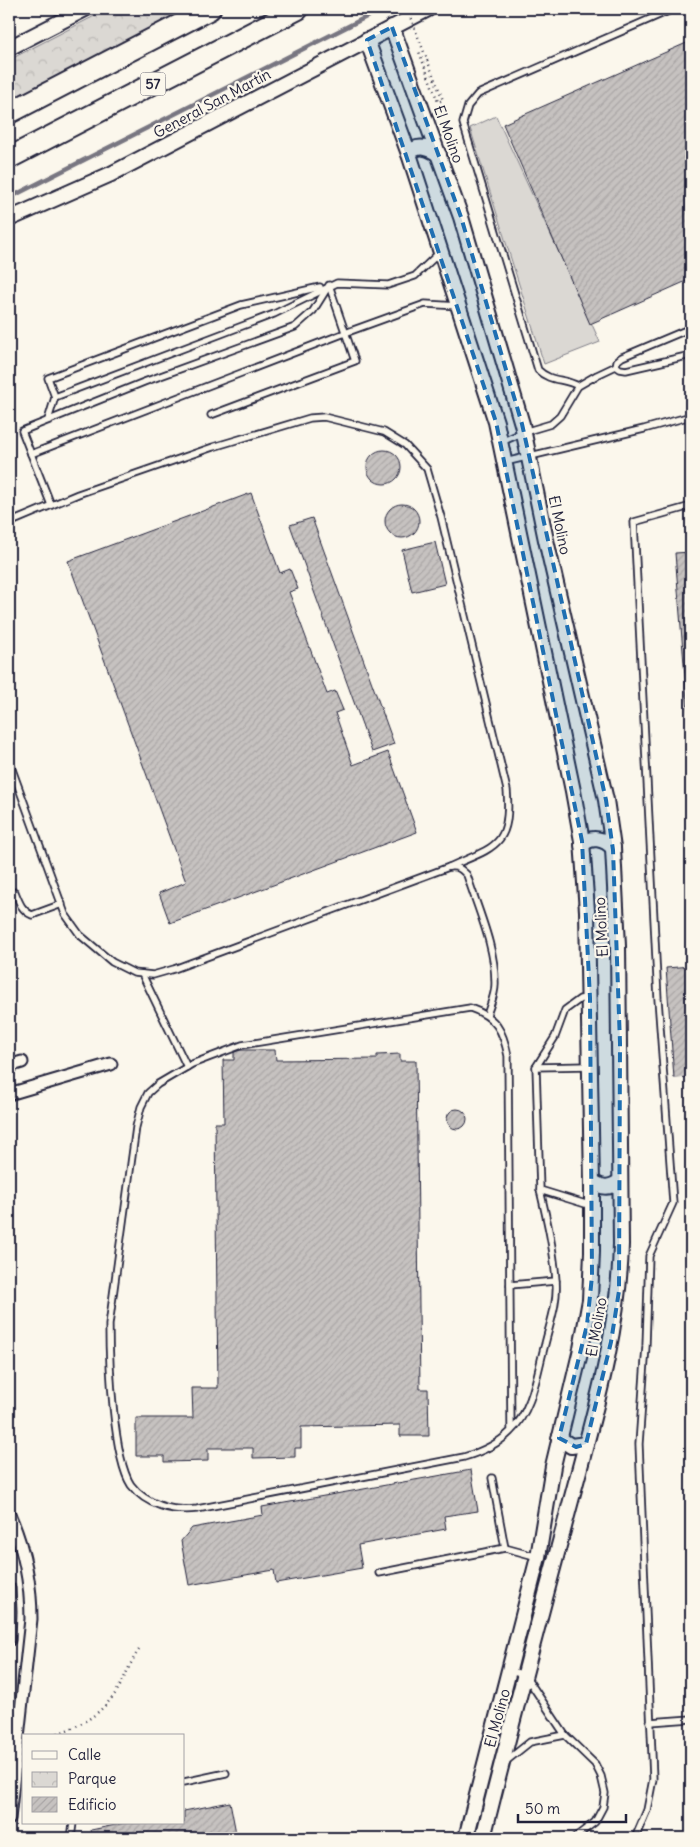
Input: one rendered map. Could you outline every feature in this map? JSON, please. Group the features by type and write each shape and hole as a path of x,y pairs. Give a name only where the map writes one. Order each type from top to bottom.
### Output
{"highway":[{"path":"9,113 210,9"},
{"name":"57","path":"9,158 298,9"}],"street":[{"path":"9,48 85,9"},
{"name":"General San Martín","path":"9,219 111,174 428,9"},
{"name":"El Molino","path":"392,27 439,155 482,286 524,432 606,800 612,848 619,956 619,1291 611,1342 586,1444 483,1838"},
{"name":"El Molino","path":"367,40 409,154 496,422 573,791 582,845 587,911 592,1181 592,1276 589,1308 553,1466 538,1557 466,1838"},
{"path":"409,154 412,150 422,147 432,150 439,155"},
{"path":"582,845 595,839 605,841 612,848"},
{"path":"9,1066 22,1062"},
{"path":"9,1094 110,1064"},
{"path":"592,1181 597,1185 607,1187 620,1182"},
{"path":"559,1438 571,1446 586,1444"},
{"path":"9,1514 16,1530 26,1567 31,1602 31,1620 9,1819"},
{"path":"9,1588 9,1640"}],"lane":[{"path":"578,386 569,381 545,377 536,365 464,123 468,106 478,94 673,9"},
{"path":"48,420 55,396 48,378 241,305 337,283 388,285 415,276 441,251"},
{"path":"211,415 355,361 329,285"},
{"path":"55,396 274,314 329,285"},
{"path":"51,505 22,431 144,382 295,327 313,311 329,285"},
{"path":"31,454 425,304 458,306"},
{"path":"616,366 617,361 622,357 691,328"},
{"path":"616,366 626,370 691,355"},
{"path":"500,442 551,424 560,416 578,386 597,374 616,366"},
{"path":"504,462 691,416"},
{"path":"9,523 78,494 213,447 310,418 324,417 384,432 405,445 426,469 441,517 508,790 509,813 503,836 494,847 449,867 174,970 142,974 134,973 112,962 80,935 65,914 9,761"},
{"path":"635,1838 647,1810 653,1779 639,1444 646,1346 649,1256 673,1203 658,999 634,522 691,506"},
{"path":"449,867 456,866 462,869 467,876 486,931 494,968 495,986 487,1015"},
{"path":"15,892 19,903 26,912 32,915 62,904"},
{"path":"142,974 187,1067"},
{"path":"511,1431 508,1056 501,1030 487,1015 470,1008 459,1008 242,1045 187,1067 158,1084 148,1093 136,1126 110,1325 109,1347 120,1452 122,1464 132,1486 158,1505 185,1511 464,1458 497,1443 511,1431 521,1419 531,1395 556,1299 556,1282 550,1236 540,1190 536,1067 556,1037 559,1023 566,1010 580,999 590,998"},
{"path":"536,1067 590,1066"},
{"path":"540,1190 592,1206"},
{"path":"510,1285 556,1282"},
{"path":"492,1478 505,1548"},
{"path":"379,1574 505,1548 538,1557"},
{"path":"509,1670 525,1675 565,1735 594,1764 601,1776 605,1793 603,1807 594,1822 574,1838"},
{"path":"650,1722 691,1718"},
{"path":"502,1765 530,1742 565,1735"},
{"path":"185,1782 226,1773"},
{"path":"71,1838 73,1824"}],"path":[{"path":"407,9 443,100 438,102 418,49"},
{"path":"55,1734 70,1730 94,1716 115,1695 130,1662 139,1650"}],"highlighted area":[{"path":"392,27 461,217 522,424 606,800 613,850 620,1043 619,1291 611,1342 586,1444 576,1447 559,1438 587,1325 592,1276 590,998 582,841 496,422 367,40"}],"green space":[{"path":"108,9 190,9 9,102 9,60"},
{"path":"496,116 600,342 544,364 470,128"}],"building":[{"path":"691,41 691,279 590,324 503,124"},
{"path":"691,332 691,344 690,345 685,335"},
{"path":"384,450 391,451 396,455 400,460 400,474 396,479 391,483 384,484 377,483 372,479 368,474 367,467 368,460 372,455 377,451"},
{"path":"251,493 280,573 290,569 298,589 289,592 327,694 335,691 343,710 335,713 353,765 388,752 417,832 170,923 159,893 186,882 68,561"},
{"path":"402,504 409,505 414,509 418,514 418,528 414,533 409,537 402,538 395,537 390,533 386,528 385,521 386,514 390,509 395,505"},
{"path":"312,518 394,744 372,752 290,525"},
{"path":"435,542 445,584 412,592 402,550"},
{"path":"691,552 691,750 675,553"},
{"path":"691,966 691,1077 674,1078 666,968"},
{"path":"234,1050 275,1050 276,1060 377,1059 377,1055 400,1054 400,1061 416,1061 420,1389 428,1389 429,1436 400,1436 400,1425 301,1427 301,1448 295,1448 295,1457 253,1458 253,1448 208,1448 208,1461 164,1462 164,1456 136,1456 136,1418 193,1418 192,1388 218,1388 215,1123 224,1123 223,1060 234,1060"},
{"path":"457,1109 464,1112 467,1119 464,1126 457,1129 450,1126 447,1119 450,1112"},
{"path":"471,1470 478,1511 444,1516 446,1529 358,1545 362,1568 276,1583 274,1570 189,1585 181,1541 192,1528 263,1515 262,1507"},
{"path":"230,1802 237,1838 93,1838 91,1830 120,1824 185,1824 185,1811"}],"waterway":[{"path":"9,198 382,9"}]}
